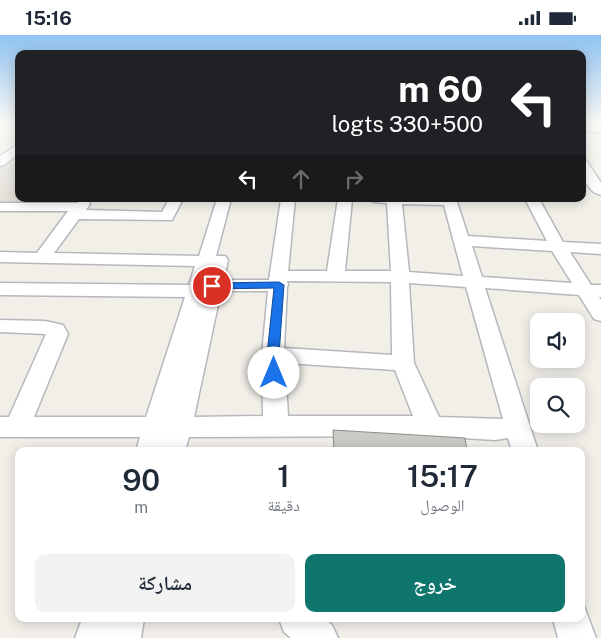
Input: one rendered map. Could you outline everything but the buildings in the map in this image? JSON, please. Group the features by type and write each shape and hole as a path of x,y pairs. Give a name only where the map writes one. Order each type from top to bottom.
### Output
{"street":[{"path":"0,162 14,150"},
{"path":"586,169 601,169"},
{"path":"586,170 601,174"},
{"path":"586,172 601,191"},
{"path":"1,208 80,207 167,217 174,202"},
{"path":"204,288 206,261 223,202"},
{"path":"154,447 169,435 204,288 236,202"},
{"path":"276,426 273,355 288,202"},
{"path":"334,276 345,202"},
{"path":"387,202 400,277 403,363 430,426"},
{"path":"450,202 522,439"},
{"path":"534,202 558,247 594,291 601,315"},
{"path":"42,257 80,207"},
{"path":"463,241 601,249"},
{"path":"0,257 206,261"},
{"path":"0,289 75,291 204,288 334,276 400,277 594,291"},
{"path":"0,326 45,327 56,329 57,335 8,428 169,435 276,426 430,426 495,430 522,439"},
{"path":"273,355 403,363"},
{"path":"94,638 99,622"},
{"path":"122,638 125,622"},
{"path":"300,622 319,638"},
{"path":"572,622 577,638"}],"shaded area":[{"path":"15,155 15,202 79,202 0,203 0,167"}],"route":[{"path":"212,286 279,285 273,355 274,373"}]}
